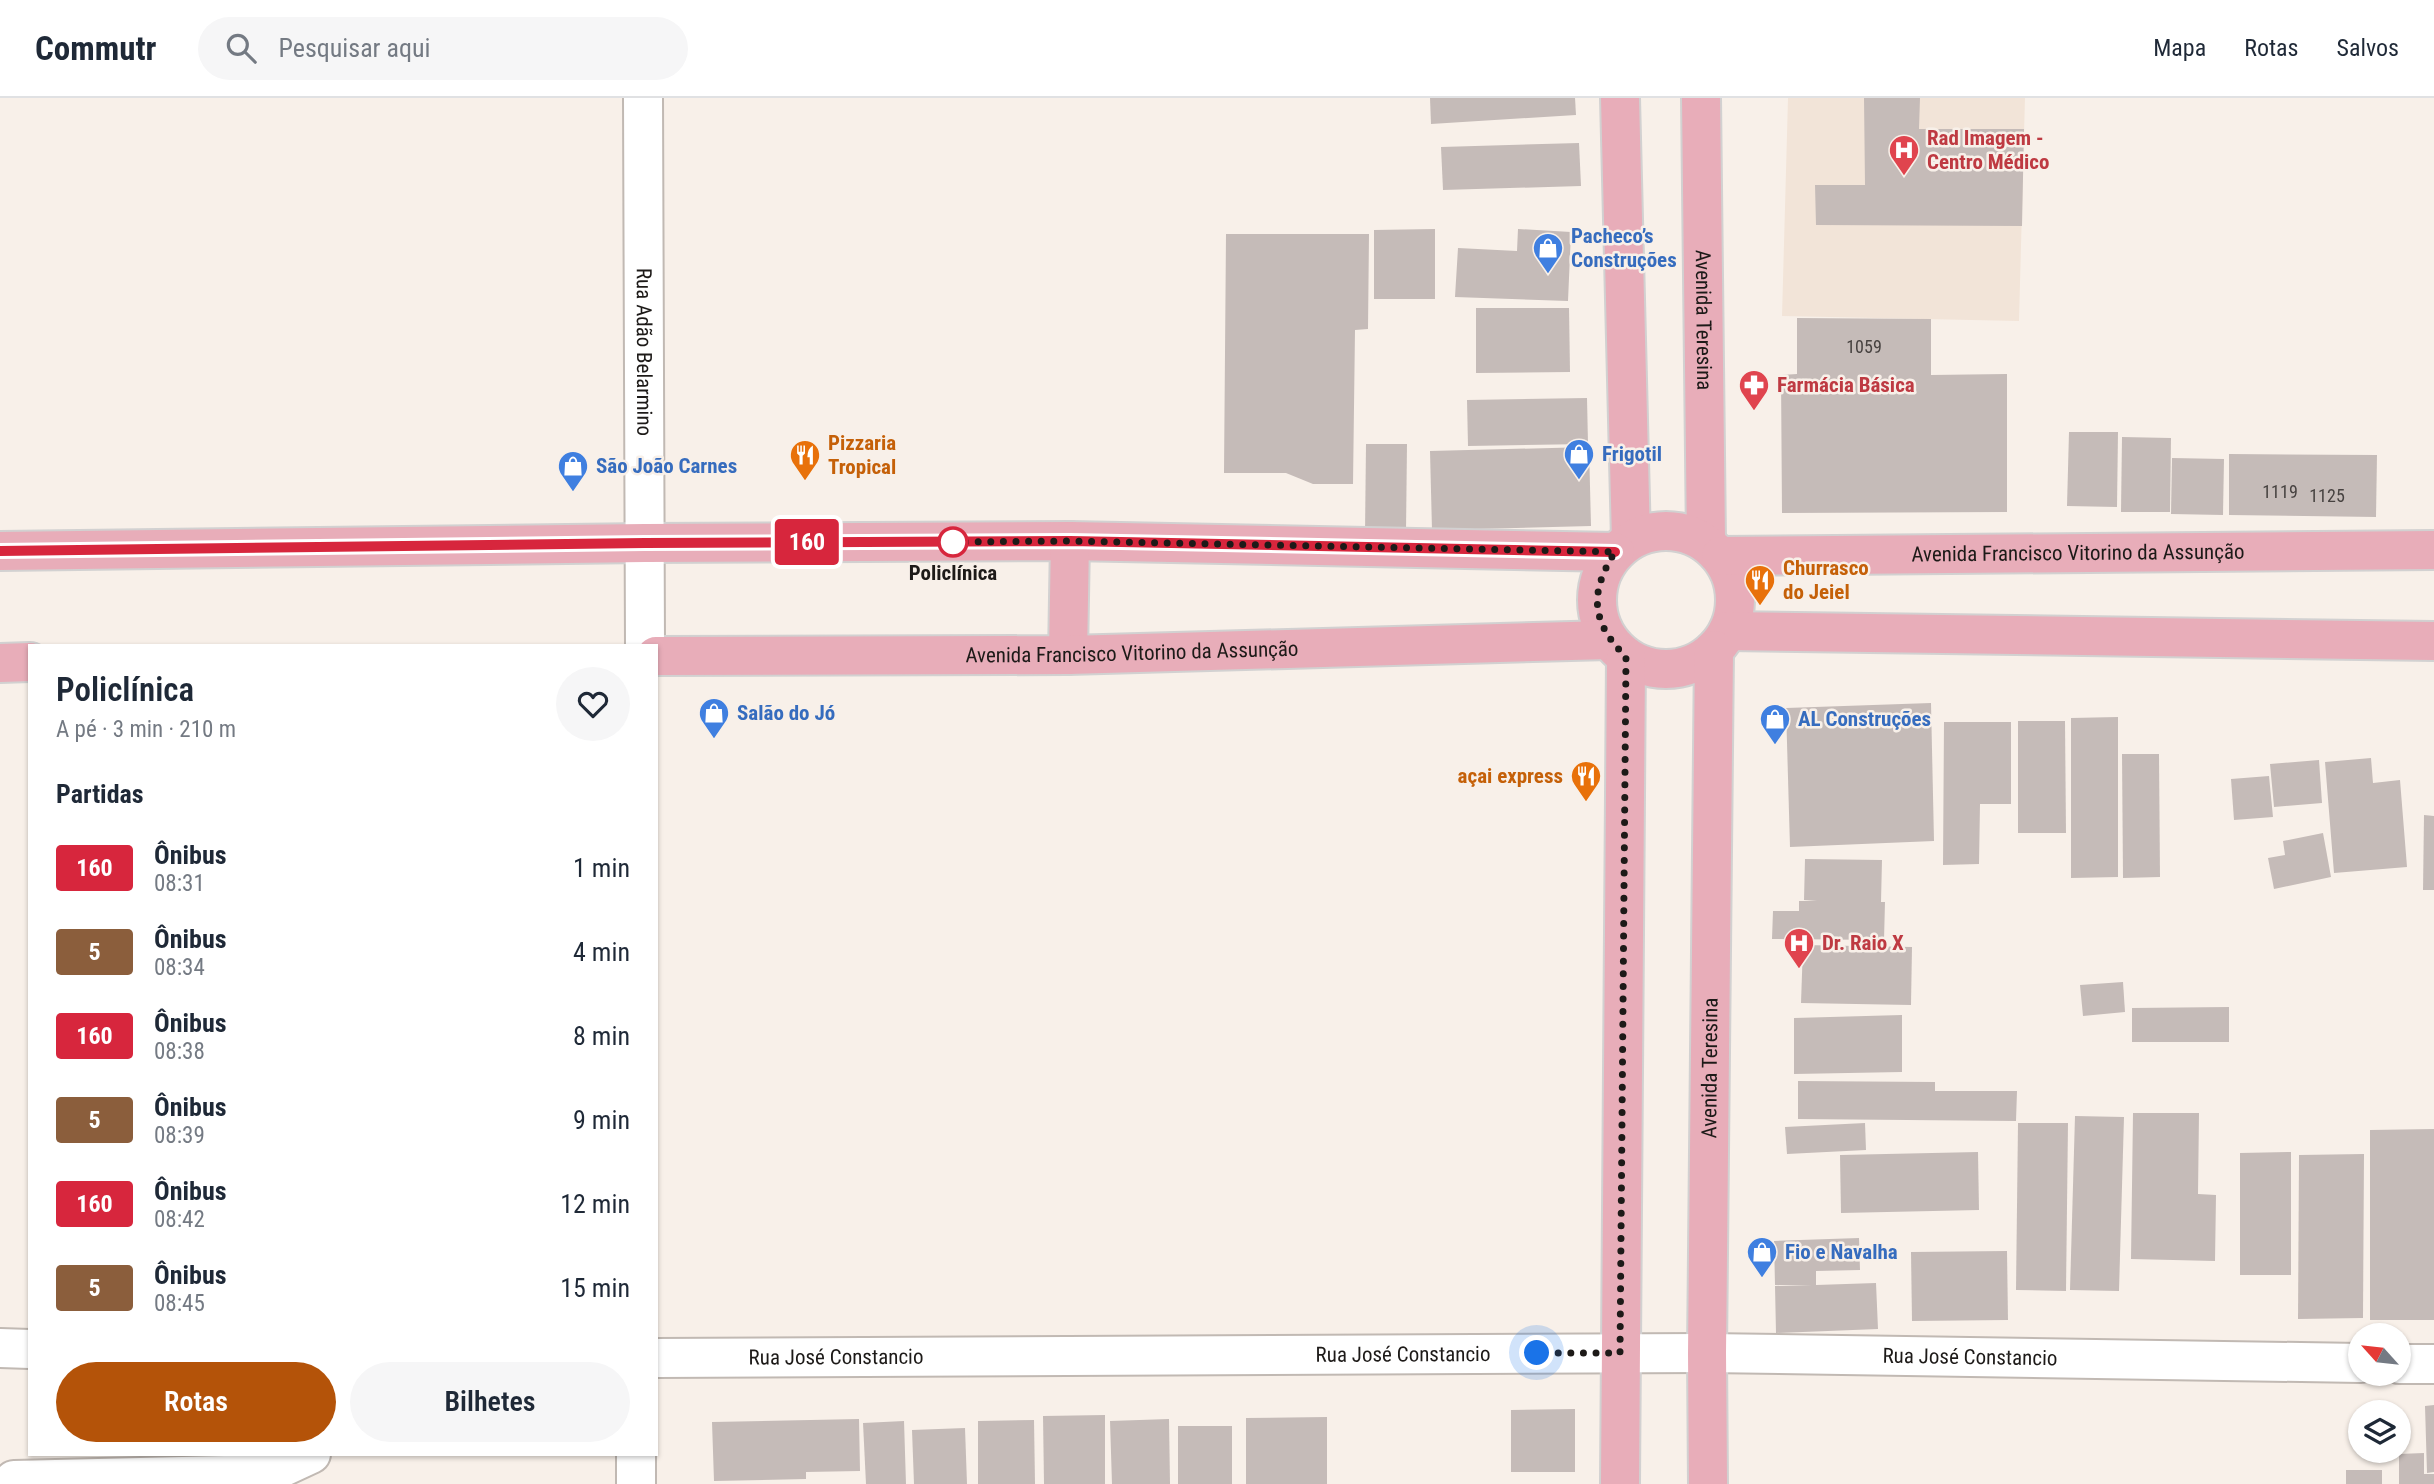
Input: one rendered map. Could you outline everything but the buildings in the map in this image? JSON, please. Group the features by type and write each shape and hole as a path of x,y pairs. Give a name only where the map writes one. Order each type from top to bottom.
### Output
{"main road":[{"path":"0,551 1070,541 1623,546 1657,531 1683,533 1714,550 1730,573 1735,593 1734,612 1721,640 1693,664 1671,669 1647,667 1617,649 1599,619 1597,595 1602,572 1623,546 1620,98"},
{"name":"Avenida Teresina","path":"1701,98 1714,550"},
{"path":"1068,655 1070,541"},
{"name":"Avenida Francisco Vitorino da Assunção","path":"1714,550 2434,550"},
{"path":"1721,640 2434,641"},
{"name":"Avenida Teresina","path":"1708,1484 1707,1353 1721,640"},
{"path":"1617,649 1620,1484"},
{"name":"Avenida Francisco Vitorino da Assunção","path":"658,656 1617,649"},
{"path":"0,663 28,663"}],"street":[{"name":"Rua Adão Belarmino","path":"643,98 645,644"},
{"path":"0,1348 28,1349"},
{"name":"Rua José Constancio","path":"658,1358 1707,1353 2348,1363"},
{"path":"2412,1364 2434,1364"},
{"path":"9,1484 14,1480 268,1474 307,1456"},
{"path":"636,1456 636,1484"}],"shaded area":[{"name":"Rad Imagem - Centro Médico","path":"1788,98 2025,98 2019,321 1782,316"}],"bus line":[{"name":"160","path":"0,551 1070,541 1615,552"}],"place":[{"name":"Rad Imagem - Centro Médico","path":"1904,177"},
{"name":"Pacheco’s Construções","path":"1548,275"},
{"name":"Farmácia Básica","path":"1754,412"},
{"name":"Frigotil","path":"1579,481"},
{"name":"Pizzaria Tropical","path":"805,482"},
{"name":"São João Carnes","path":"573,493"},
{"name":"Policlínica","path":"953,542"},
{"name":"Churrasco do Jeiel","path":"1760,607"},
{"name":"Salão do Jó","path":"714,740"},
{"name":"AL Construções","path":"1775,746"},
{"name":"açai express","path":"1586,803"},
{"name":"Dr. Raio X","path":"1799,970"},
{"name":"Fio e Navalha","path":"1762,1279"}],"route":[{"path":"953,542 1070,541 1615,552 1602,572 1597,595 1599,619 1609,640 1626,657 1620,1353 1537,1353"}]}
